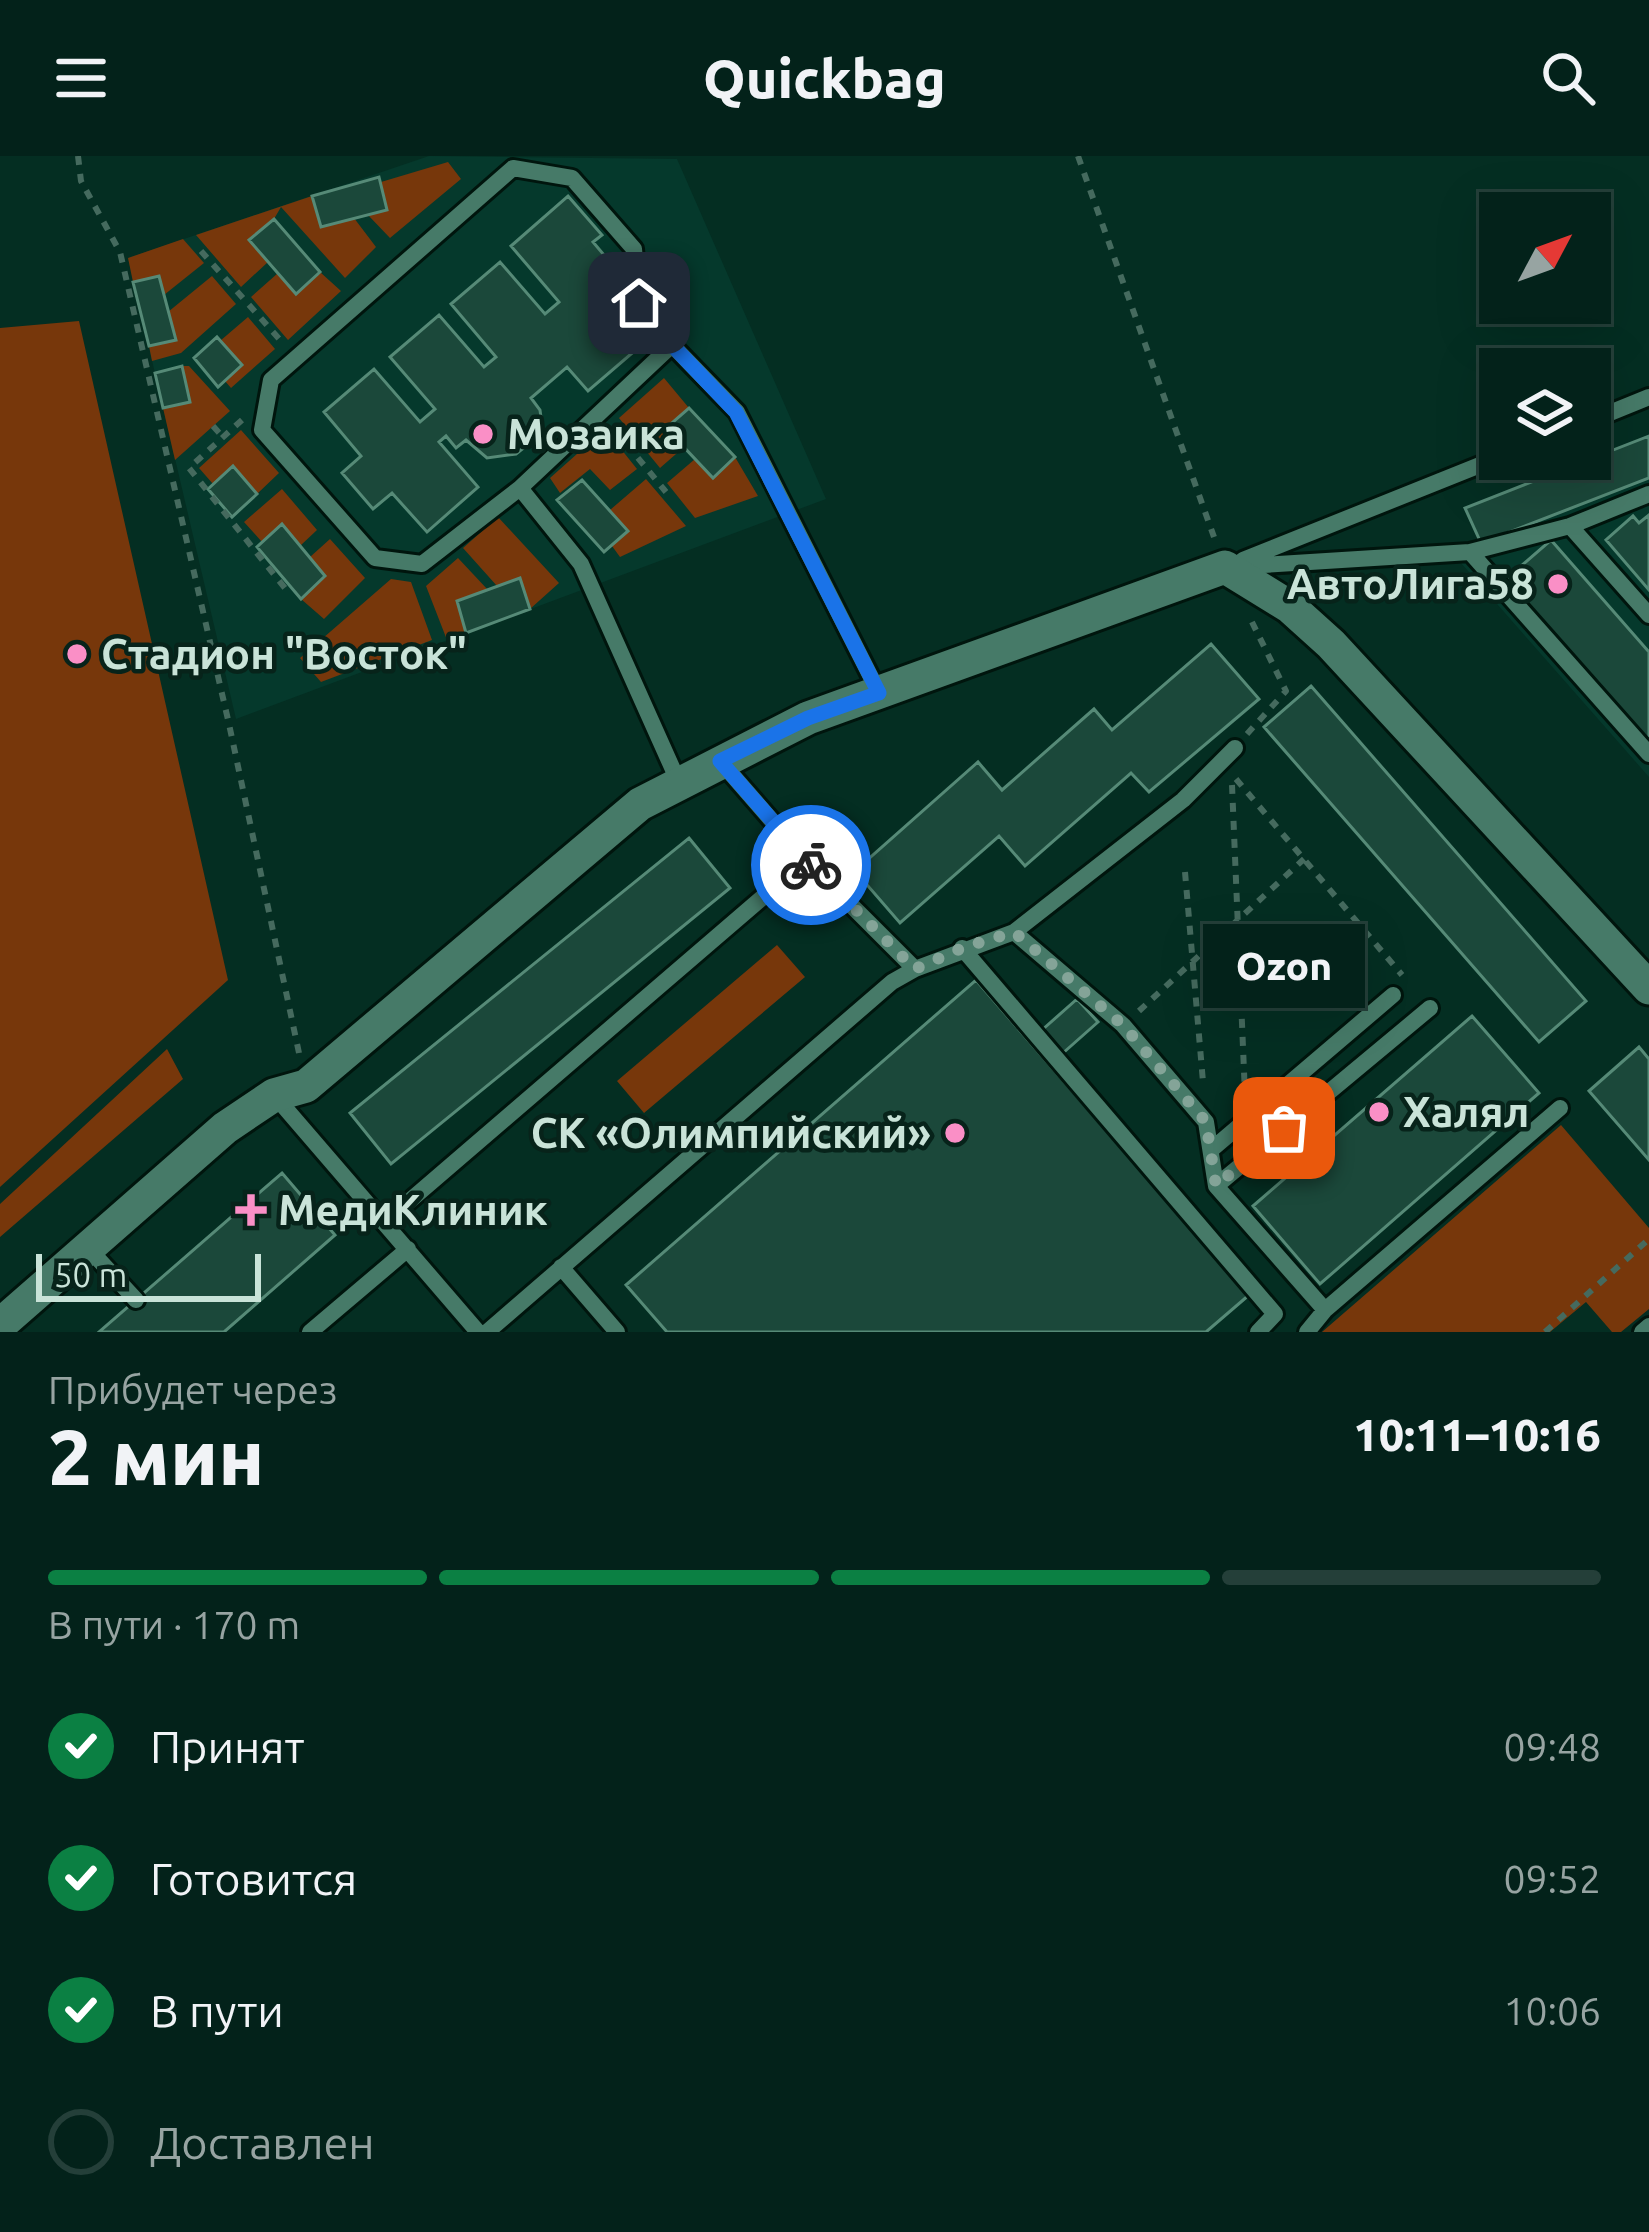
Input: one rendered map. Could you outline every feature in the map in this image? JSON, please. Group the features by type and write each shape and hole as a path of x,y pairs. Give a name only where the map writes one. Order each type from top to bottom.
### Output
{"street":[{"path":"0,1325 225,1128 290,1090 640,804 808,718 1225,567 1290,607 1331,644 1649,988"}],"lane":[{"path":"672,345 520,488 422,564 375,558 262,430 271,380 513,168 572,178 634,250 639,303 736,412 879,693"},
{"path":"1611,412 1649,397"},
{"path":"1225,567 1479,465"},
{"path":"520,488 581,565 679,783"},
{"path":"1225,567 1470,552 1570,526 1649,494"},
{"path":"1570,526 1649,615"},
{"path":"1470,552 1649,754"},
{"path":"290,1090 385,1222 483,1332 892,982 962,948 1014,932 1183,800 1235,748"},
{"path":"720,761 806,860 915,969"},
{"path":"385,1222 806,860"},
{"path":"1014,932 1123,1025 1206,1122 1216,1186 1324,1310"},
{"path":"962,948 1275,1314 1258,1332"},
{"path":"1210,1150 1393,994"},
{"path":"1216,1186 1430,1008"},
{"path":"1307,1332 1324,1310 1560,1108"},
{"path":"88,1248 136,1300"},
{"path":"310,1332 408,1249"},
{"path":"561,1267 617,1332"}],"path":[{"path":"79,156 81,181 120,252 230,724 290,1090"},
{"path":"1078,156 1225,567 1286,691 1235,748"},
{"path":"201,251 297,358"},
{"path":"268,397 189,468 288,592"},
{"path":"600,412 666,492"},
{"path":"213,426 223,437"},
{"path":"1246,1119 1231,773 1430,1008"},
{"path":"1123,1025 1304,859"},
{"path":"1185,872 1206,1122"},
{"path":"1545,1332 1649,1239"}],"shaded area":[{"name":"Мозаика","path":"429,156 677,159 826,499 236,719 128,258"},
{"path":"448,162 461,179 390,238 368,215 387,209 381,182"},
{"path":"312,196 321,227 354,218 376,247 345,278 281,207 250,240 268,262 241,287 196,235"},
{"path":"183,239 204,263 164,295 159,276 133,282 128,258"},
{"path":"320,272 341,291 288,340 251,297 278,273 296,294"},
{"path":"212,276 236,304 181,353 152,361 149,346 175,340 168,312"},
{"path":"248,317 275,349 231,388 225,381 242,365 220,341"},
{"name":"Стадион \"Восток\"","path":"79,321 228,980 0,1187 0,328"},
{"path":"182,366 189,366 230,411 175,460 163,408 189,402"},
{"path":"664,378 689,408 667,428 684,447 660,468 619,418"},
{"path":"605,429 637,469 610,490 590,469 560,493 550,478"},
{"path":"241,430 279,473 257,494 233,467 213,484 199,468"},
{"path":"1649,436 1649,777 1454,555 1481,543 1465,508 1537,480 1611,480 1611,451"},
{"path":"735,457 758,496 695,518 667,483 695,459 713,478"},
{"path":"646,479 686,526 620,557 612,546 628,531 610,510"},
{"path":"282,489 317,530 300,546 282,524 262,542 244,522"},
{"path":"498,517 559,583 530,609 520,579 497,586 463,548"},
{"path":"330,539 365,578 324,619 301,599 325,577 310,557"},
{"path":"458,558 488,590 457,601 466,633 447,640 426,586"},
{"path":"391,579 411,582 432,640 321,682 300,658"},
{"path":"777,945 805,977 644,1113 617,1081"},
{"path":"167,1049 183,1079 0,1237 0,1204"},
{"path":"1561,1125 1649,1228 1649,1309 1621,1332 1612,1332 1586,1302 1550,1332 1322,1332"}],"building":[{"path":"379,177 387,210 321,227 312,196"},
{"path":"568,196 602,235 593,242 631,287 619,298 652,336 588,391 567,367 531,398 540,410 542,425 516,454 487,458 466,440 456,448 446,436 439,442 478,487 427,532 392,493 373,509 342,473 361,456 324,412 374,369 420,422 435,409 390,357 439,315 484,367 496,357 451,304 500,262 545,314 559,302 511,246"},
{"path":"274,219 320,272 296,294 249,240"},
{"path":"159,276 176,340 149,346 133,282"},
{"path":"217,337 242,365 218,387 194,358"},
{"path":"182,366 190,402 163,408 155,373"},
{"path":"689,408 735,457 713,478 666,428"},
{"path":"1649,436 1649,478 1481,543 1465,508 1537,480 1611,480 1611,451"},
{"path":"233,466 257,494 232,517 208,489"},
{"path":"582,480 628,531 604,552 557,500"},
{"path":"1649,515 1649,590 1606,540 1633,516 1639,523"},
{"path":"282,524 325,576 301,599 257,547"},
{"path":"1551,540 1649,652 1649,742 1506,579"},
{"path":"520,578 530,609 466,633 457,601"},
{"path":"1211,644 1259,699 1149,792 1131,773 1025,866 999,836 900,923 855,871 978,762 1002,790 1094,709 1112,730"},
{"path":"1311,686 1586,1001 1539,1042 1264,727"},
{"path":"689,838 730,888 391,1164 350,1113"},
{"name":"СК «Олимпийский»","path":"976,980 1249,1295 1206,1332 667,1332 626,1285"},
{"path":"1077,999 1098,1022 1063,1053 1042,1030"},
{"path":"1472,1016 1539,1093 1320,1284 1253,1206"},
{"path":"1639,1047 1649,1059 1649,1160 1589,1091"},
{"path":"282,1173 335,1235 224,1332 99,1332"}],"way so far":[{"path":"811,865 915,969 1014,932 1123,1025 1206,1122 1216,1186 1284,1128"}],"place":[{"name":"Мозаика","path":"483,434"},
{"name":"АвтоЛига58","path":"1558,584"},
{"name":"Стадион \"Восток\"","path":"77,654"},
{"name":"Халял","path":"1379,1112"},
{"name":"Ozon","path":"1284,1128"},
{"name":"СК «Олимпийский»","path":"955,1133"},
{"name":"МедиКлиник","path":"251,1210"}],"route":[{"path":"639,303 736,412 879,693 808,718 720,761 811,865"}]}
